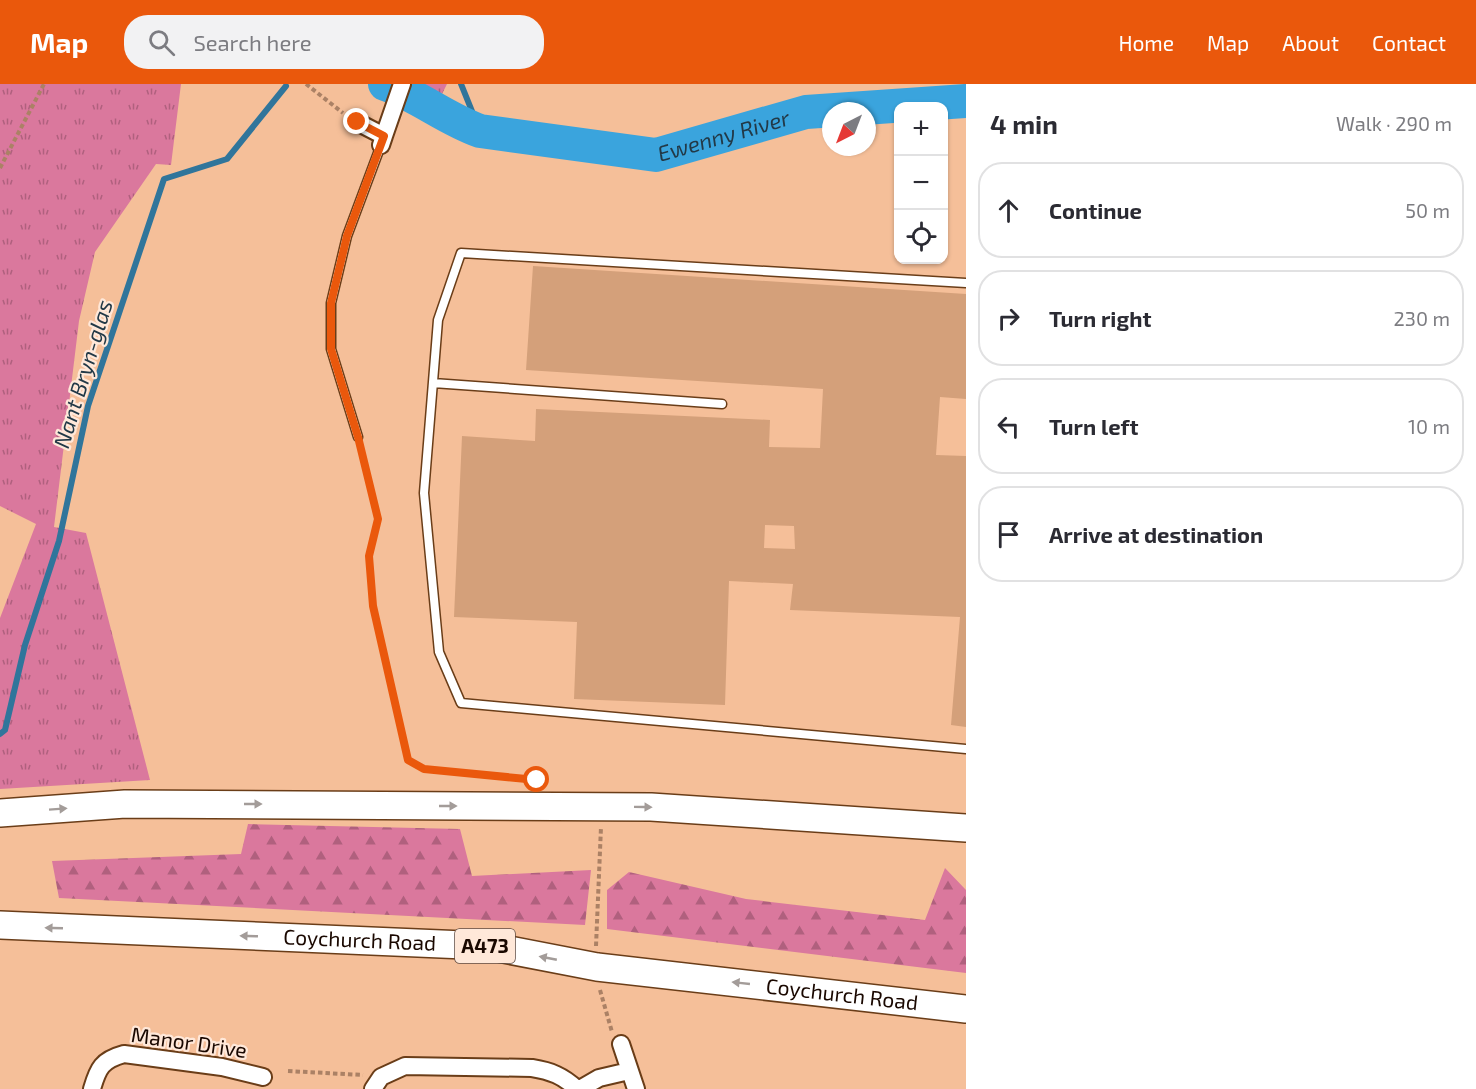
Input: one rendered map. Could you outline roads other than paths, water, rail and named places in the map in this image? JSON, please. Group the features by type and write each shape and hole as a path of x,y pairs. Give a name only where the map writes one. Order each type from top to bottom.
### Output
{"main road":[{"path":"0,813 125,804 651,807 966,828"},
{"name":"Coychurch Road","path":"0,925 488,946 597,967 966,1009"}],"street":[{"path":"357,122 382,141 402,84"},
{"path":"617,1040 636,1089"},
{"name":"Manor Drive","path":"92,1089 98,1071 110,1058 124,1054 222,1067 263,1077"},
{"path":"368,1082 405,1066 532,1068 550,1071 579,1089 599,1078 629,1071"}],"lane":[{"path":"358,437 331,349 331,303 347,236 382,141"},
{"path":"966,283 461,253 438,321 424,493 439,652 461,703 966,749"},
{"path":"433,383 722,404"}],"waterway":[{"name":"Ewenny River","path":"385,84 480,131 656,155 806,112 966,101"},
{"path":"461,84 480,131"},
{"name":"Nant Bryn-glas","path":"0,734 5,730 25,645 59,541 88,406 164,179 227,159 286,86"}]}
